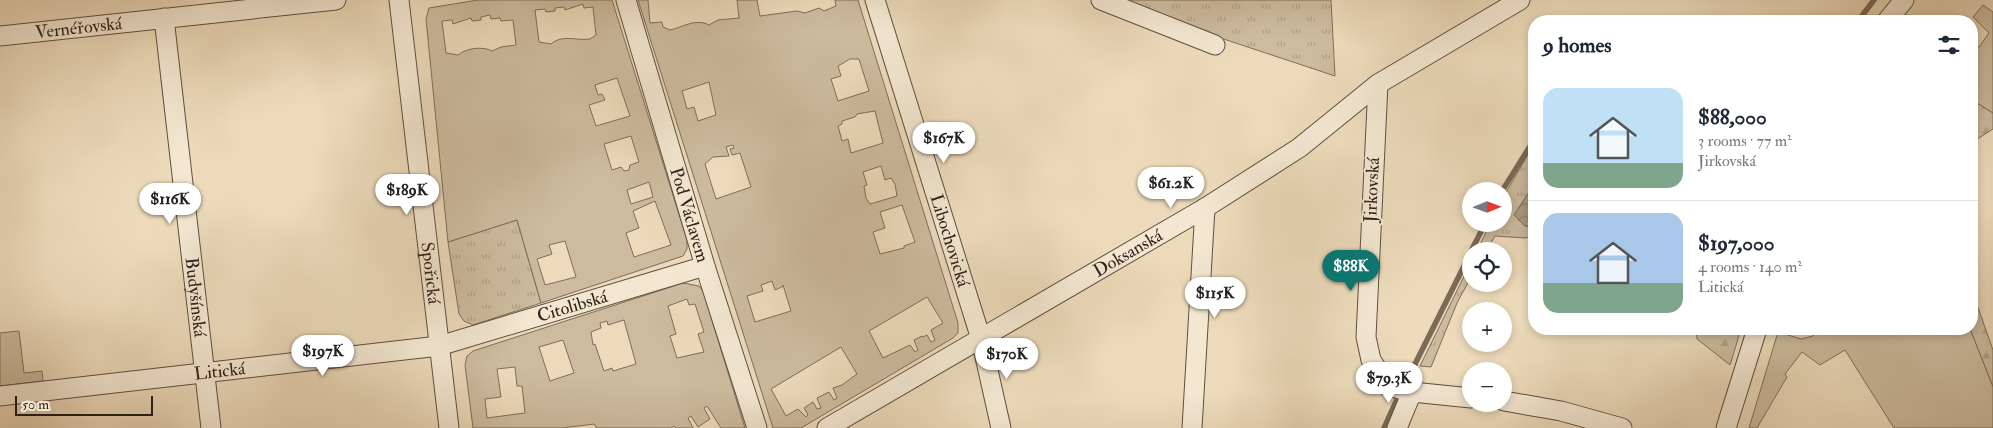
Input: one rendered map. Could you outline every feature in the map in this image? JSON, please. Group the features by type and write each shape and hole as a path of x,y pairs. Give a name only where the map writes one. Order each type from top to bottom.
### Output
{"street":[{"name":"Vernéřovská","path":"0,36 336,0"},
{"name":"Spořická","path":"399,0 448,428"},
{"name":"Pod Václavem","path":"626,0 756,428"},
{"name":"Libochovická","path":"875,0 981,339 1001,428"},
{"path":"1101,0 1215,45"},
{"name":"Doksanská","path":"827,428 1205,208 1299,148 1378,84 1520,0"},
{"path":"1892,15 1904,0"},
{"name":"Budyšínská","path":"164,18 211,428"},
{"name":"Jirkovská","path":"1378,84 1366,337 1371,360 1388,386 1412,392 1462,397"},
{"path":"1192,428 1205,208"},
{"name":"Citolibská","path":"439,346 706,266"},
{"path":"1726,428 1755,335"},
{"name":"Litická","path":"0,396 439,346"},
{"path":"1397,428 1412,392"},
{"path":"1512,402 1561,411 1622,428"}],"green space":[{"path":"478,0 612,0 687,240 687,249 683,256 541,303 517,220 448,242 426,19 429,8","holes":["583,4 584,8 593,7 596,35 590,39 560,39 551,44 539,42 535,10 545,9 546,12 564,7 565,10","490,15 491,19 500,18 501,21 513,20 516,45 501,47 492,51 475,48 458,55 446,53 442,21 452,20 453,24 471,18 472,21 481,20 481,17","617,78 630,116 596,126 589,105 605,100 602,94 598,95 595,85","631,136 639,162 630,165 629,170 624,171 621,167 612,170 604,144","649,182 653,197 631,204 627,190","655,201 671,245 634,257 626,233 639,228 633,211","565,241 576,277 545,285 537,259 552,254 549,245"]},
{"path":"638,0 648,0 650,23 662,22 663,27 670,30 699,22 709,25 718,20 739,18 737,0 757,0 760,16 797,11 805,13 819,8 824,11 836,6 835,0 858,0 958,323 958,333 953,338 801,428 773,428","holes":["850,59 859,59 869,91 838,101 831,79 841,76 838,66","709,82 716,115 698,121 694,107 687,109 682,91","875,111 883,143 851,153 848,139 842,141 838,126 842,124 842,121 855,117 857,114","733,145 734,148 730,149 732,155 740,153 751,187 716,199 705,164 713,157 729,156 726,147","881,166 885,180 891,178 895,184 897,196 870,204 866,198 864,186 867,185 863,172","902,205 915,242 904,246 904,248 880,254 873,232 885,228 880,212","772,281 775,290 783,285 791,311 755,322 747,296 763,291 761,285","927,297 943,323 931,330 935,340 931,342 927,335 914,340 918,350 915,352 910,345 883,358 869,331","841,347 857,374 842,385 833,388 837,398 834,400 829,392 817,398 821,408 817,409 813,402 804,408 808,415 806,417 798,409 786,416 771,389"]},
{"path":"1106,0 1331,0 1335,76"},
{"path":"1983,5 1993,12 1993,113 1978,103 1978,46 1989,33 1978,22 1978,15 1975,15"},
{"path":"1978,103 1993,113 1993,129 1978,139"},
{"path":"1528,154 1528,207 1525,226 1528,226 1528,237 1495,236 1491,242 1481,242 1486,232 1512,232 1512,182"},
{"path":"517,220 541,303 473,325 464,321 459,314 448,242"},
{"path":"1462,280 1463,292 1431,367 1420,366"},
{"path":"683,283 699,286 703,291 745,428 721,428 707,406 704,408 710,419 698,427 691,416 688,418 693,428 676,428 674,426 671,428 597,428 594,424 562,428 473,428 465,365 467,356 473,351","holes":["687,299 689,305 695,304 704,332 698,334 704,352 677,358 670,336 676,334 668,306","624,320 636,364 613,371 612,368 604,371 595,344 593,345 591,332 601,328 600,323 607,321 608,325","563,340 574,373 550,381 539,347","515,367 517,386 522,386 525,413 487,418 485,399 501,397 497,369"]},
{"path":"1978,308 1993,350 1993,387 1972,335 1978,335"},
{"path":"19,331 24,373 42,371 43,381 0,386 0,333"},
{"path":"1697,335 1739,335 1730,365 1697,339"},
{"path":"1777,335 1788,335 1801,339 1813,336 1972,335 1993,387 1993,428 1894,428 1845,350 1820,365 1802,352 1785,374 1787,377 1757,428 1749,428"}],"water":[{"path":"1528,193 1528,226 1525,226 1514,215"}],"waterway":[{"path":"1863,15 1874,0"},
{"path":"1508,182 1528,150"},
{"path":"1476,242 1481,232"},
{"path":"1407,380 1462,270"},
{"path":"1384,428 1397,399"}]}
